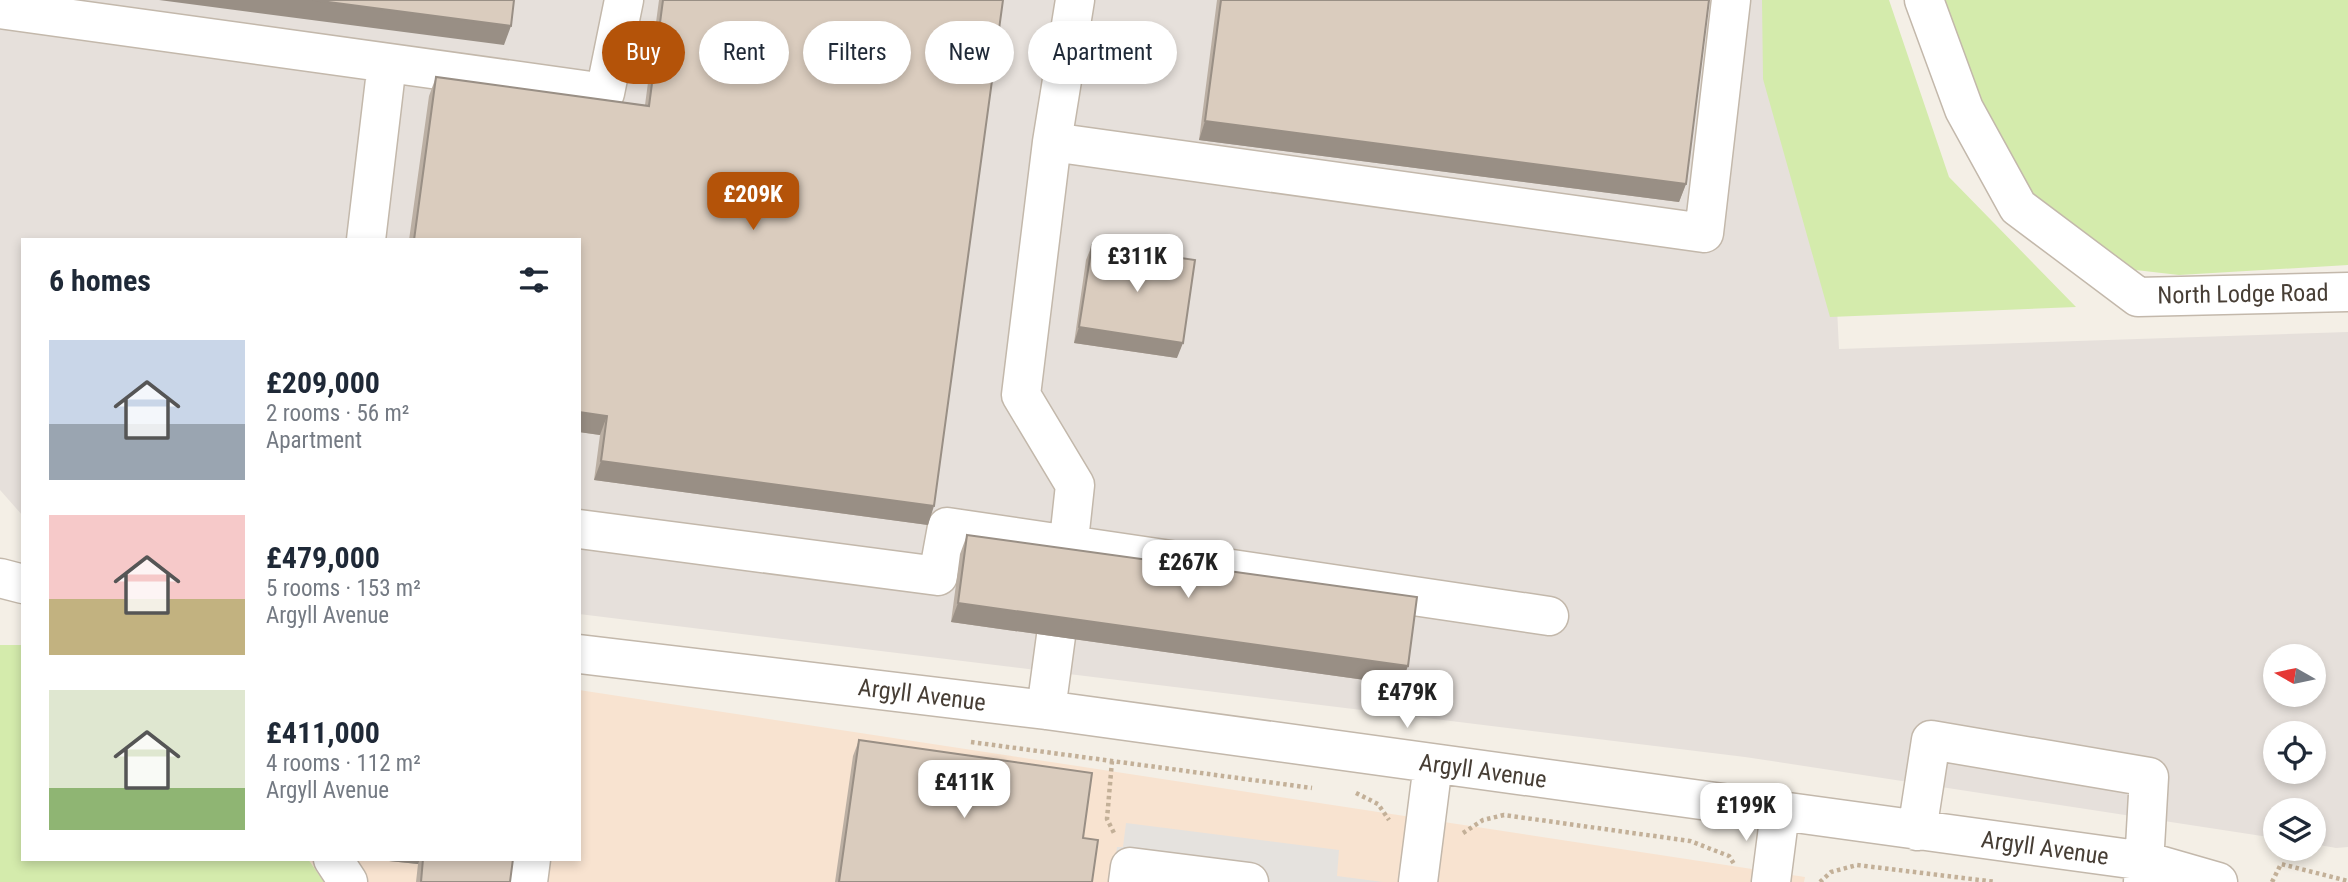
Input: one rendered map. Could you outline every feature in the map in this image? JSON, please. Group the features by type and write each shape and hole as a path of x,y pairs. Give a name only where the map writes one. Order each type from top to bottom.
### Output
{"street":[{"path":"0,9 605,93 624,0"},
{"path":"1066,556 1075,485 1021,396 1052,142 1075,0"},
{"path":"1052,142 1704,233 1731,0"},
{"name":"North Lodge Road","path":"1924,0 1964,109 2018,207 2137,296 2348,292"},
{"path":"366,238 387,63"},
{"path":"581,529 938,576 947,527 1066,556 1549,616"},
{"path":"0,578 21,583"},
{"path":"1045,710 1056,636"},
{"name":"Argyll Avenue","path":"581,654 1045,710 1917,831 2144,872 2218,882"},
{"path":"1917,831 1931,740 2149,777 2144,872"},
{"path":"1418,882 1433,764"},
{"path":"1771,882 1780,812"},
{"path":"334,861 348,882"},
{"path":"528,882 531,861"},
{"path":"1129,874 1249,882"}],"path":[{"path":"962,741 1319,789"},
{"path":"1112,761 1107,819 1129,874"},
{"path":"1346,792 1359,794 1378,804 1393,826 1461,835 1483,820 1504,815 1690,841 1729,856 1736,867"},
{"path":"2272,882 2281,864 2348,881"},
{"path":"1820,882 1831,872 1857,865 1996,882"}],"shaded area":[{"path":"0,0 1822,0 1839,349 2348,332 2348,847 2326,846 2326,798 2263,798 2263,836 1745,757 581,614 581,238 21,238 21,514 0,490"},
{"path":"581,690 1805,877 1804,882 324,882 309,861 581,861"},
{"path":"1126,823 1339,850 1337,876 1383,882 1112,882 1117,847 1123,847"}],"green space":[{"path":"1762,0 1889,0 1949,177 2076,307 1830,317 1763,79"},
{"path":"1943,0 2348,0 2348,265 2179,275 2127,269 2044,209 1989,132"},
{"path":"0,645 21,645 21,861 309,861 324,882 0,882"}],"building":[{"path":"313,0 514,0 511,26"},
{"path":"663,0 1003,0 1000,21 925,21 925,84 992,84 934,506 601,461 607,416 581,412 581,238 414,238 436,77 649,106 652,84 685,84 685,21 660,21"},
{"path":"1221,0 1709,0 1686,184 1205,121"},
{"path":"1092,245 1195,260 1183,343 1079,327"},
{"path":"967,535 1417,597 1408,666 958,603"},
{"path":"859,740 1092,773 1083,838 1098,840 1092,882 839,882"},
{"path":"423,861 513,861 510,882 421,882"}]}
